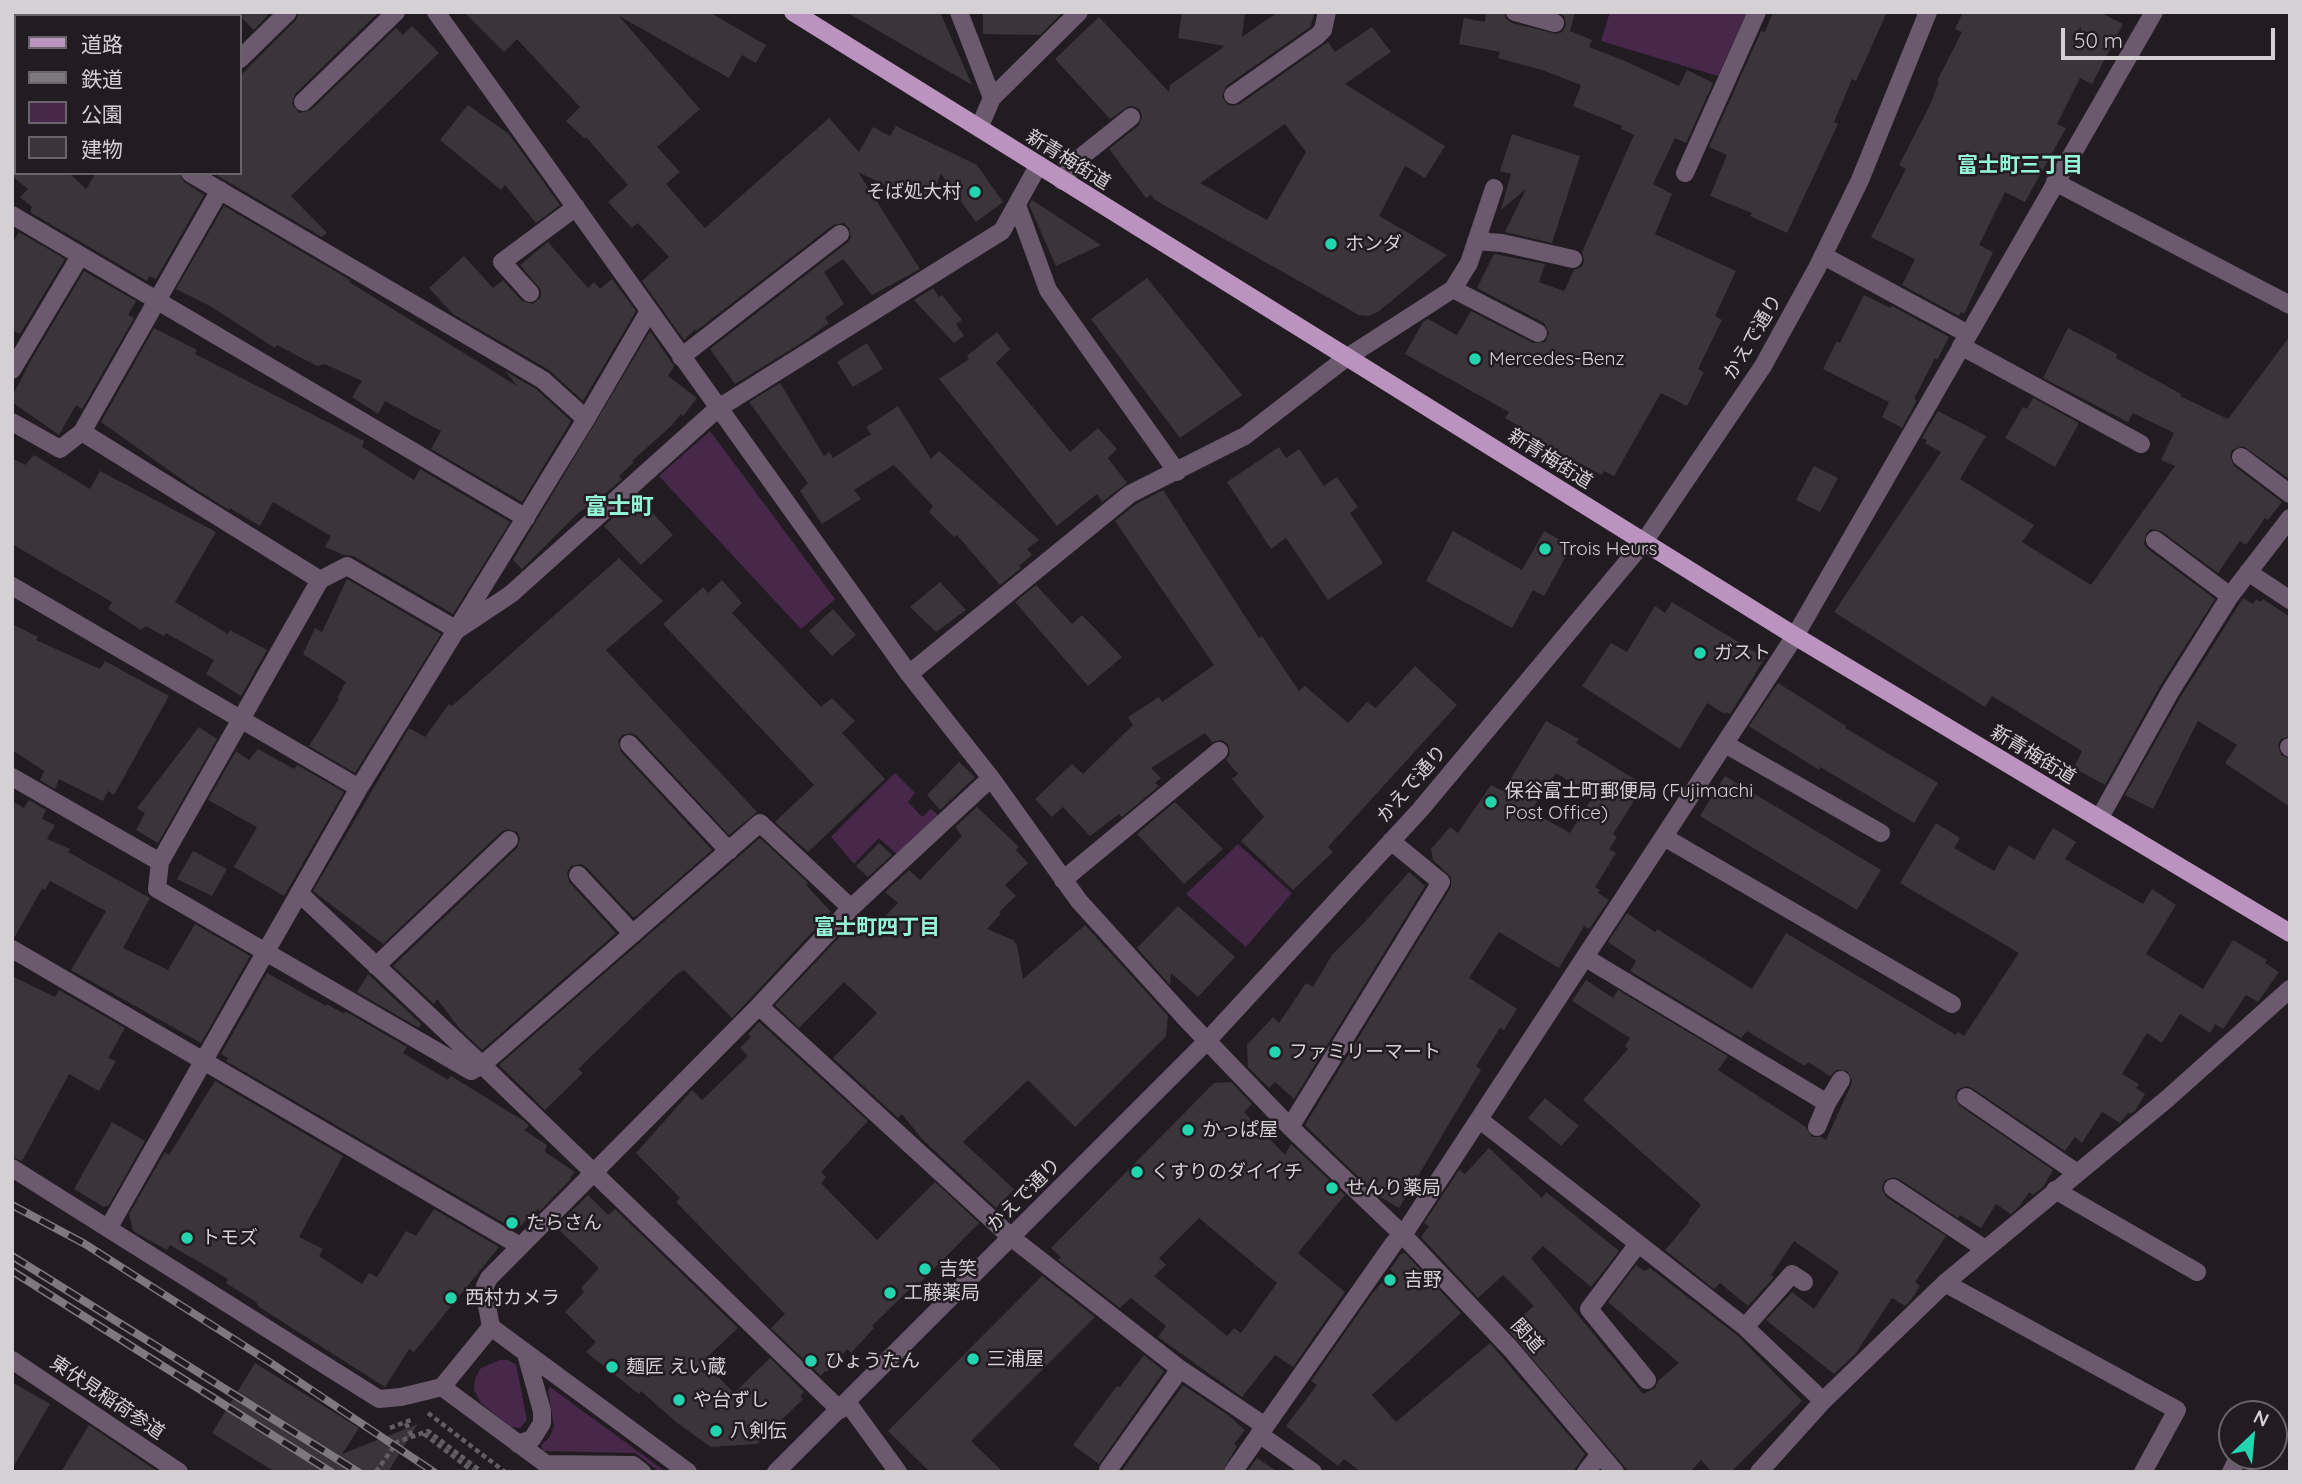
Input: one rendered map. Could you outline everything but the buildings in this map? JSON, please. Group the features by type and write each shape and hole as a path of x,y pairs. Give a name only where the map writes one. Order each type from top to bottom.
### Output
{"main road":[{"name":"新青梅街道","path":"793,12 1795,636 2290,933"}],"street":[{"path":"242,57 288,12"},
{"path":"303,102 396,12"},
{"name":"関道","path":"436,12 717,409 909,674 991,778 1079,901 1207,1041 1290,1127 1402,1234 1510,1348 1615,1472"},
{"path":"959,12 992,98"},
{"path":"979,128 992,98 1079,12"},
{"path":"1233,95 1317,36 1323,30 1326,12"},
{"path":"1685,173 1756,12"},
{"name":"かえで通り","path":"776,1472 1207,1041 1429,799 1644,542 1763,366 1824,256 1866,168 1928,12"},
{"path":"1233,1472 1480,1120 1795,636 2154,12"},
{"path":"1524,13 1555,23"},
{"path":"1062,181 1076,161 1132,117"},
{"path":"457,630 511,594 717,409 1002,231 1038,166"},
{"path":"194,175 544,380 586,419"},
{"path":"2055,182 2290,305"},
{"path":"909,674 1130,494 1245,436 1346,358 1453,289 1469,263 1493,188"},
{"path":"12,422 60,449 82,432 220,190"},
{"path":"1017,205 1048,290 1177,471"},
{"path":"530,293 502,262 576,207"},
{"path":"12,215 526,518"},
{"path":"681,357 840,234"},
{"path":"1476,242 1502,243 1573,258"},
{"path":"12,370 80,256"},
{"path":"1824,256 2141,444"},
{"path":"1453,289 1538,333"},
{"path":"109,1227 359,788 526,518 649,311"},
{"path":"82,432 320,580"},
{"path":"2241,457 2290,494"},
{"path":"2099,819 2170,692 2230,596 2290,518"},
{"path":"2155,540 2230,596"},
{"path":"457,630 347,566 320,580 160,862 157,889 471,1071 482,1065 760,823 851,908"},
{"path":"2248,572 2290,600"},
{"path":"12,586 359,788"},
{"path":"629,744 729,851"},
{"path":"1725,744 1881,833"},
{"path":"1063,880 1219,751"},
{"path":"12,777 160,862"},
{"path":"688,1472 491,1327 485,1286 489,1278 759,1006 851,908 991,778"},
{"path":"1664,837 1952,1004"},
{"path":"376,966 509,840"},
{"path":"1290,1127 1441,882 1391,841"},
{"path":"578,875 633,934"},
{"path":"299,893 843,1406 898,1472"},
{"path":"12,949 520,1246"},
{"path":"1586,958 1827,1102"},
{"path":"1759,1472 1823,1401 1945,1283 2167,1100 2290,989"},
{"path":"759,1006 1012,1238 1313,1472"},
{"path":"1817,1127 1827,1102 1841,1080"},
{"path":"1966,1097 2077,1173"},
{"path":"1480,1120 1745,1327 1823,1401"},
{"path":"12,1168 379,1399 401,1397 442,1387 491,1327"},
{"path":"1893,1188 1985,1249"},
{"path":"2055,1191 2197,1272"},
{"path":"1638,1244 1589,1309 1647,1380"},
{"path":"1745,1327 1792,1274 1804,1282"},
{"path":"1945,1283 2176,1410 2143,1472"},
{"path":"518,1444 532,1439 542,1423 542,1411 526,1354"},
{"name":"東伏見稲荷参道","path":"12,1360 179,1472"},
{"path":"1108,1470 1181,1368"},
{"path":"442,1387 546,1464 633,1465 642,1472"},
{"path":"1586,1472 1600,1454"}],"path":[{"path":"426,1412 505,1472"},
{"path":"390,1428 416,1418"},
{"path":"406,1423 412,1437"},
{"path":"376,1472 397,1442 426,1432"},
{"path":"426,1432 474,1472"},
{"path":"426,1432 482,1472"}],"green space":[{"path":"1610,12 1747,12 1718,76 1601,41"},
{"path":"710,431 835,599 801,629 659,476"},
{"path":"895,773 915,793 908,802 922,817 931,809 938,815 900,857 879,838 854,864 831,837"},
{"path":"1238,844 1292,893 1246,947 1186,894"},
{"path":"500,1360 516,1364 527,1420 520,1428 511,1427 481,1403 474,1390 475,1378 481,1368"},
{"path":"550,1387 666,1472 660,1472 635,1453 543,1451 541,1445 549,1438 554,1426 548,1391"}],"railway":[{"path":"12,1205 85,1244 268,1361 434,1472"},
{"path":"12,1256 358,1472"},
{"path":"12,1271 331,1472"}],"place":[{"name":"そば処大村","path":"975,192"},
{"name":"ホンダ","path":"1331,244"},
{"name":"Mercedes-Benz","path":"1475,359"},
{"name":"Trois Heurs","path":"1545,549"},
{"name":"ガスト","path":"1700,653"},
{"name":"保谷富士町郵便局 (Fujimachi Post Office)","path":"1491,802"},
{"name":"ファミリーマート","path":"1275,1052"},
{"name":"かっぱ屋","path":"1188,1130"},
{"name":"くすりのダイイチ","path":"1137,1172"},
{"name":"せんり薬局","path":"1332,1188"},
{"name":"たらさん","path":"512,1223"},
{"name":"トモズ","path":"187,1238"},
{"name":"吉笑","path":"925,1269"},
{"name":"吉野","path":"1390,1280"},
{"name":"工藤薬局","path":"890,1293"},
{"name":"西村カメラ","path":"451,1298"},
{"name":"三浦屋","path":"973,1359"},
{"name":"ひょうたん","path":"811,1361"},
{"name":"麺匠 えい蔵","path":"612,1367"},
{"name":"や台ずし","path":"679,1400"},
{"name":"八剣伝","path":"716,1431"}],"district":[{"name":"富士町三丁目","path":"2020,166"},
{"name":"富士町","path":"619,507"},
{"name":"富士町四丁目","path":"877,928"}]}
